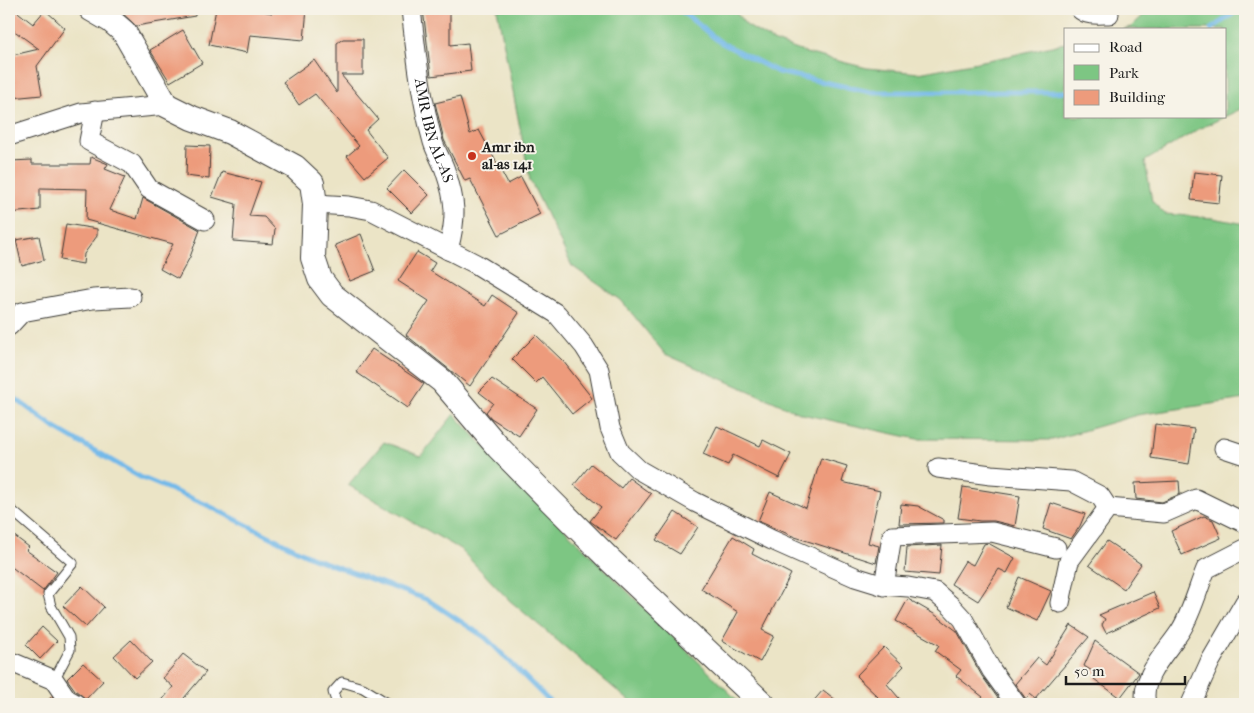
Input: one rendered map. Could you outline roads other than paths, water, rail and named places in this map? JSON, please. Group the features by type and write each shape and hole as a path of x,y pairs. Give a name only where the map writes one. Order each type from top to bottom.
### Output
{"street":[{"path":"91,9 110,20 124,32 166,105"},
{"name":"AMR IBN AL-AS","path":"411,9 417,60 433,144 445,170 455,206 455,225 448,250"},
{"path":"1080,9 1083,12 1096,15 1110,14"},
{"path":"9,136 81,113 166,105 192,118 230,132 295,167 312,183 315,204 313,258 320,279 332,295 442,380 498,447 550,500 763,704"},
{"path":"95,112 89,141 132,164 149,189 205,220"},
{"path":"315,204 349,206 371,210 476,264 557,314 584,346 599,370 610,428 620,452 639,470 695,502 772,540 855,577 884,586 908,587 935,592 963,620 992,671 1016,704"},
{"path":"9,326 22,312 93,299 131,298"},
{"path":"1224,448 1245,456"},
{"path":"938,468 991,475 1071,481 1100,496 1108,508"},
{"path":"1108,508 1164,513 1196,499 1245,523"},
{"path":"1060,603 1069,561 1108,508"},
{"path":"884,586 892,536 992,532 1056,548"},
{"path":"1146,704 1144,697 1152,671 1182,629 1206,569 1245,549"},
{"path":"1191,704 1210,662 1245,602"},
{"path":"9,661 54,680 67,699 76,704"}],"lane":[{"path":"9,508 73,563 48,594 51,606 69,637 70,650 54,680"},
{"path":"337,704 333,692 342,682 363,688 389,704"}],"waterway":[{"path":"679,9 720,42 778,72 870,92 1064,92"},
{"path":"1212,28 1240,9"},
{"path":"9,394 55,428 140,477 205,504 313,558 428,600 486,638 552,704"}],"place":[{"name":"Amr ibn al-as 141","path":"472,156"}]}
